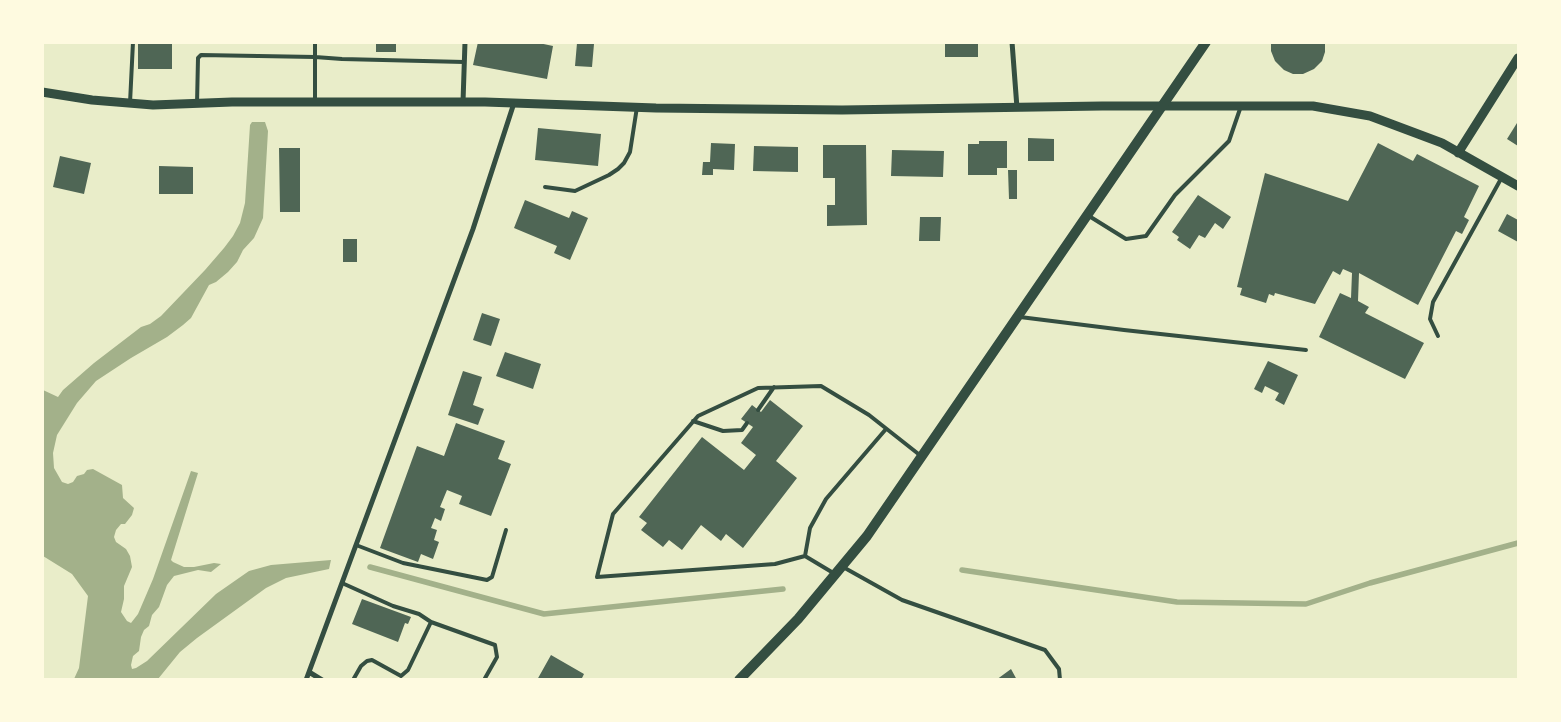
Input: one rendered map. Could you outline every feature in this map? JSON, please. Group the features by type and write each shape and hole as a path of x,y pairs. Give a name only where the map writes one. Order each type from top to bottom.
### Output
{"main road":[{"path":"739,680 798,619 867,536 1206,42"}],"street":[{"path":"463,102 465,42"},
{"path":"1012,42 1016,108"},
{"path":"1458,153 1518,58"},
{"path":"42,92 92,100 153,105 463,102 842,110 1313,106 1370,116 1442,143 1518,186"},
{"path":"306,680 473,230 514,103"},
{"path":"309,672 322,680"}],"lane":[{"path":"130,103 133,42"},
{"path":"315,42 315,103"},
{"path":"197,104 198,58 201,55 464,62"},
{"path":"1087,214 1126,239 1146,236 1175,196 1229,141 1241,106"},
{"path":"545,187 575,191 618,169 630,152 637,107"},
{"path":"1438,336 1430,319 1433,302 1502,177"},
{"path":"1018,317 1306,350"},
{"path":"836,575 805,556 776,564 597,577 613,514 698,416 758,388 821,386 869,414 922,457"},
{"path":"758,410 774,387"},
{"path":"693,421 723,431 742,430 747,423"},
{"path":"805,556 810,528 826,499 886,429"},
{"path":"356,545 403,563 487,580 492,577 506,530"},
{"path":"842,566 902,600 1045,650 1059,669 1060,680"},
{"path":"342,583 384,602 418,614 431,622 495,645 497,656 484,680"},
{"path":"353,680 361,666 367,661 372,660 400,678 408,670 431,622"}],"shaded area":[{"path":"252,122 265,122 268,131 263,218 254,238 228,272 209,285 191,318 167,337 96,381 77,403 57,435 53,453 54,468 62,482 68,484 87,470 93,469 122,485 123,498 134,508 132,515 125,524 121,524 116,530 114,537 116,542 126,549 130,556 132,567 124,586 121,612 127,621 131,623 138,614 153,579 191,471 198,473 171,560 184,567 214,563 221,564 211,572 198,570 174,576 167,585 159,607 152,615 149,626 144,630 139,651 133,656 132,669 147,661 216,594 249,571 271,565 331,560 329,569 286,578 266,588 180,652 158,679 74,679 79,668 88,596 72,574 43,556 43,390 58,397 63,390 94,363 141,327 150,324 161,316 224,248 240,223 245,203 250,125"}],"building":[{"path":"138,42 172,42 172,69 138,69"},
{"path":"376,42 396,42 396,52 376,52"},
{"path":"478,42 534,42 553,46 547,79 473,65"},
{"path":"945,42 978,42 978,57 945,57"},
{"path":"1271,42 1325,42 1325,52 1322,61 1314,69 1303,74 1293,74 1284,70 1275,61 1271,51"},
{"path":"577,43 594,44 592,67 575,66"},
{"path":"1518,124 1518,146 1507,139"},
{"path":"538,128 601,134 598,166 535,160"},
{"path":"1028,138 1054,139 1054,161 1028,161"},
{"path":"979,141 1007,141 1007,168 997,168 997,175 968,175 968,144 979,144"},
{"path":"711,143 735,144 734,170 713,169 713,175 702,175 703,162 710,162"},
{"path":"1378,143 1413,161 1417,154 1479,186 1464,217 1469,220 1462,234 1456,231 1418,305 1359,273 1358,301 1369,307 1365,313 1424,343 1405,379 1319,337 1340,293 1351,298 1352,273 1343,269 1340,275 1333,271 1315,304 1275,293 1274,296 1269,294 1266,303 1240,295 1242,288 1237,287 1265,173 1348,201"},
{"path":"823,145 866,145 867,225 827,226 827,205 835,205 835,178 823,178"},
{"path":"754,146 798,147 798,172 753,171"},
{"path":"279,148 300,148 300,212 280,212"},
{"path":"892,150 944,151 943,177 891,176"},
{"path":"60,156 91,163 84,194 53,187"},
{"path":"159,166 193,167 193,194 159,194"},
{"path":"1008,170 1017,170 1017,199 1009,199"},
{"path":"1198,195 1231,217 1223,229 1215,223 1205,238 1199,235 1190,249 1177,240 1179,237 1172,232"},
{"path":"525,200 569,218 572,211 588,218 570,260 554,253 557,246 514,228"},
{"path":"1507,214 1518,220 1518,242 1498,231"},
{"path":"920,217 941,217 940,241 919,241"},
{"path":"343,239 357,239 357,262 343,262"},
{"path":"482,313 500,319 491,346 473,340"},
{"path":"505,352 541,364 533,389 496,376"},
{"path":"1268,361 1298,375 1284,405 1275,400 1279,393 1265,386 1262,393 1254,389"},
{"path":"463,371 482,377 473,405 484,409 478,425 448,415"},
{"path":"770,400 803,426 776,461 797,478 743,548 726,534 721,541 701,525 682,550 669,540 663,547 641,530 647,523 639,517 702,437 744,470 756,455 741,443 753,427 741,419 752,405 761,412"},
{"path":"456,423 505,441 498,459 511,464 491,516 459,504 462,496 447,490 440,507 445,509 441,521 435,518 431,528 437,530 434,540 439,542 433,559 421,554 418,562 380,548 417,446 444,456"},
{"path":"362,599 411,617 408,624 405,623 398,642 352,624"},
{"path":"551,655 584,674 581,680 537,680"},
{"path":"1011,669 1017,680 996,680"}],"waterway":[{"path":"962,570 1177,602 1306,604 1370,583 1518,543"},
{"path":"370,567 544,614 783,589"}]}
